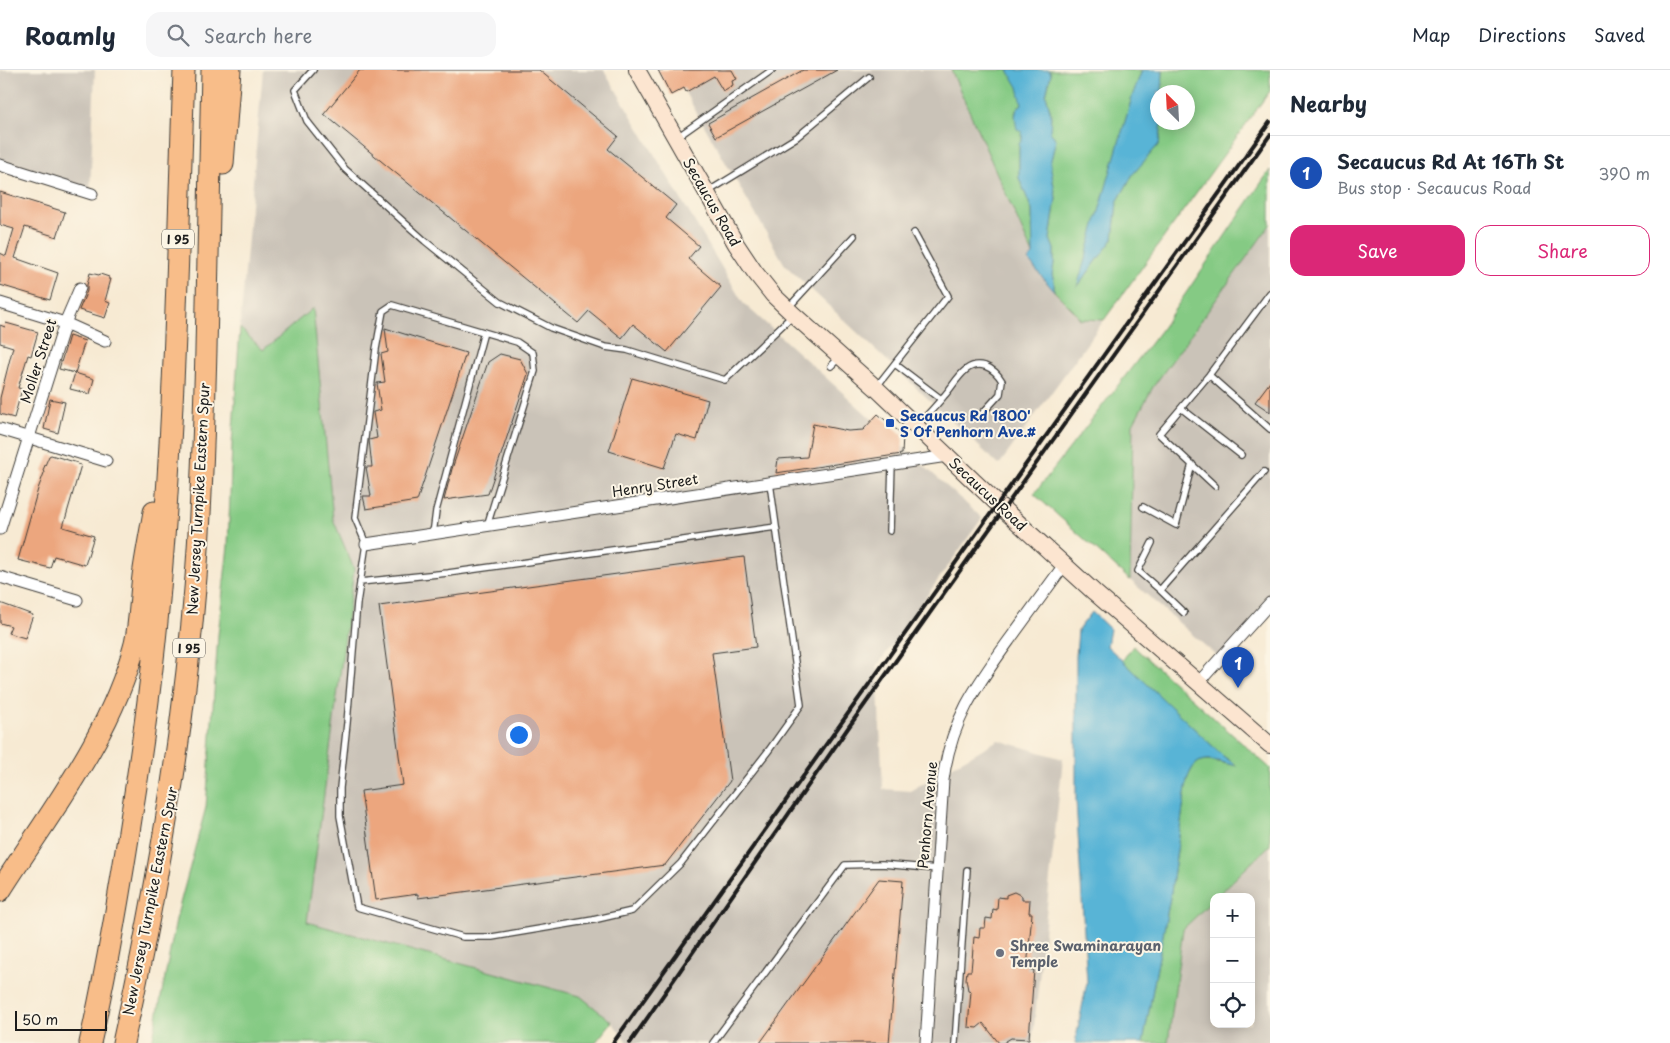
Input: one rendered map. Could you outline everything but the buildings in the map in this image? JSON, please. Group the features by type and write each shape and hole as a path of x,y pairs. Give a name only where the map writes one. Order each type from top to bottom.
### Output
{"highway":[{"name":"I 95","path":"90,1043 105,975 125,860 149,694 164,549 172,408 184,70"},
{"name":"New Jersey Turnpike Eastern Spur","path":"122,1043 138,972 164,832 188,664 196,579 200,506 212,70"},
{"path":"208,248 224,156 230,70"},
{"path":"0,891 7,874 72,780 98,736 116,700 126,673 137,632 144,574 172,408"}],"main road":[{"name":"Secaucus Road","path":"637,70 736,244 773,295 836,361 876,388 1064,565 1270,744"}],"street":[{"path":"0,165 92,194"},
{"name":"Moller Street","path":"0,529 65,323 80,288"},
{"path":"0,303 65,323 105,341"},
{"path":"0,430 106,461"},
{"name":"Henry Street","path":"366,544 947,456"},
{"name":"Penhorn Avenue","path":"926,1043 944,774 950,744 959,719 979,682 1064,565"},
{"path":"0,577 77,600"},
{"path":"1199,682 1270,603"}],"lane":[{"path":"313,70 295,90 307,121 346,169 425,242 500,302 551,328 605,347 627,350 725,380 791,312 854,236"},
{"path":"676,138 772,70"},
{"path":"707,192 797,137 869,77"},
{"path":"876,388 948,296 914,233"},
{"path":"1215,486 1160,434 1209,375 1270,293"},
{"path":"487,526 535,371 533,353 517,342 392,305 383,311 376,349 355,518 366,544 357,603 340,816 357,907 463,937 492,937 593,920 632,911 681,863 769,750 801,705 770,483"},
{"path":"433,534 436,511 484,332"},
{"path":"895,364 941,399"},
{"path":"917,426 966,368 976,364 988,367 998,374 1002,381 1000,394 980,417"},
{"path":"1209,375 1270,429"},
{"path":"1181,408 1241,455"},
{"path":"890,531 892,464"},
{"path":"1143,507 1176,524 1192,464"},
{"path":"1160,590 1264,472"},
{"path":"360,582 457,572 776,527"},
{"path":"1152,543 1138,571 1184,613"},
{"path":"713,1043 845,865 882,864 938,869"},
{"path":"955,1043 967,870"}],"shaded area":[{"path":"0,70 95,70 90,193 0,162"},
{"path":"263,70 604,70 743,303 982,518 877,666 883,789 910,791 998,740 1063,759 1032,1043 628,1043 612,1022 580,996 307,922 354,569 333,519 313,309 263,351 240,328"},
{"path":"672,70 951,70 1036,263 1080,319 1104,320 999,465 785,265"},
{"path":"1270,225 1270,611 1226,664 1130,580 1133,424 1153,387"},
{"path":"1270,845 1270,1043 1168,1043 1183,929 1210,903 1210,1028 1255,1028 1255,893 1220,893"}],"green space":[{"path":"951,70 1008,70 1019,87 1022,104 1018,107 1015,114 1022,132 1022,141 1019,144 1019,178 1032,210 1033,255"},
{"path":"1049,70 1142,70 1133,94 1078,286 1113,239 1117,202 1133,174 1159,144 1161,130 1195,130 1195,85 1162,85 1163,70 1270,70 1270,91 1104,320 1080,319 1054,291 1052,275 1054,249 1050,239 1056,198 1050,164 1056,139 1050,132 1051,114 1046,95 1051,74"},
{"path":"1270,170 1270,225 1153,387 1133,424 1130,580 1034,494 1160,331"},
{"path":"313,308 333,519 354,569 307,922 580,996 612,1022 595,1043 152,1043 177,915 206,807 218,635 228,546 232,444 240,328 263,350"},
{"path":"1133,646 1270,768 1270,845 1220,893 1210,893 1210,903 1183,929 1168,1043 1143,1043 1171,892 1187,780 1191,770 1201,761 1207,760 1236,765 1223,756 1122,661"}],"water":[{"path":"1008,70 1049,70 1051,74 1046,95 1051,114 1050,132 1056,139 1050,164 1056,198 1050,239 1054,249 1052,275 1054,291 1028,260 1033,255 1032,210 1019,178 1019,144 1022,140 1022,132 1017,129 1015,119 1017,109 1022,104 1018,87"},
{"path":"1142,70 1163,70 1162,85 1150,85 1150,130 1161,130 1159,144 1133,174 1117,202 1113,239 1077,287 1133,94"},
{"path":"1092,612 1110,629 1107,646 1223,756 1237,766 1213,760 1201,761 1196,764 1187,780 1171,892 1143,1043 1075,1043 1087,982 1076,800 1076,657 1078,630"}],"railway":[{"path":"613,1043 1270,122"},
{"path":"630,1043 848,728 1270,135"}],"place":[{"name":"Secaucus Rd 1800' S Of Penhorn Ave.#","path":"890,423"},
{"name":"Secaucus Rd At 16Th St","path":"1238,688"},
{"name":"Shree Swaminarayan Temple","path":"1000,953"}]}
